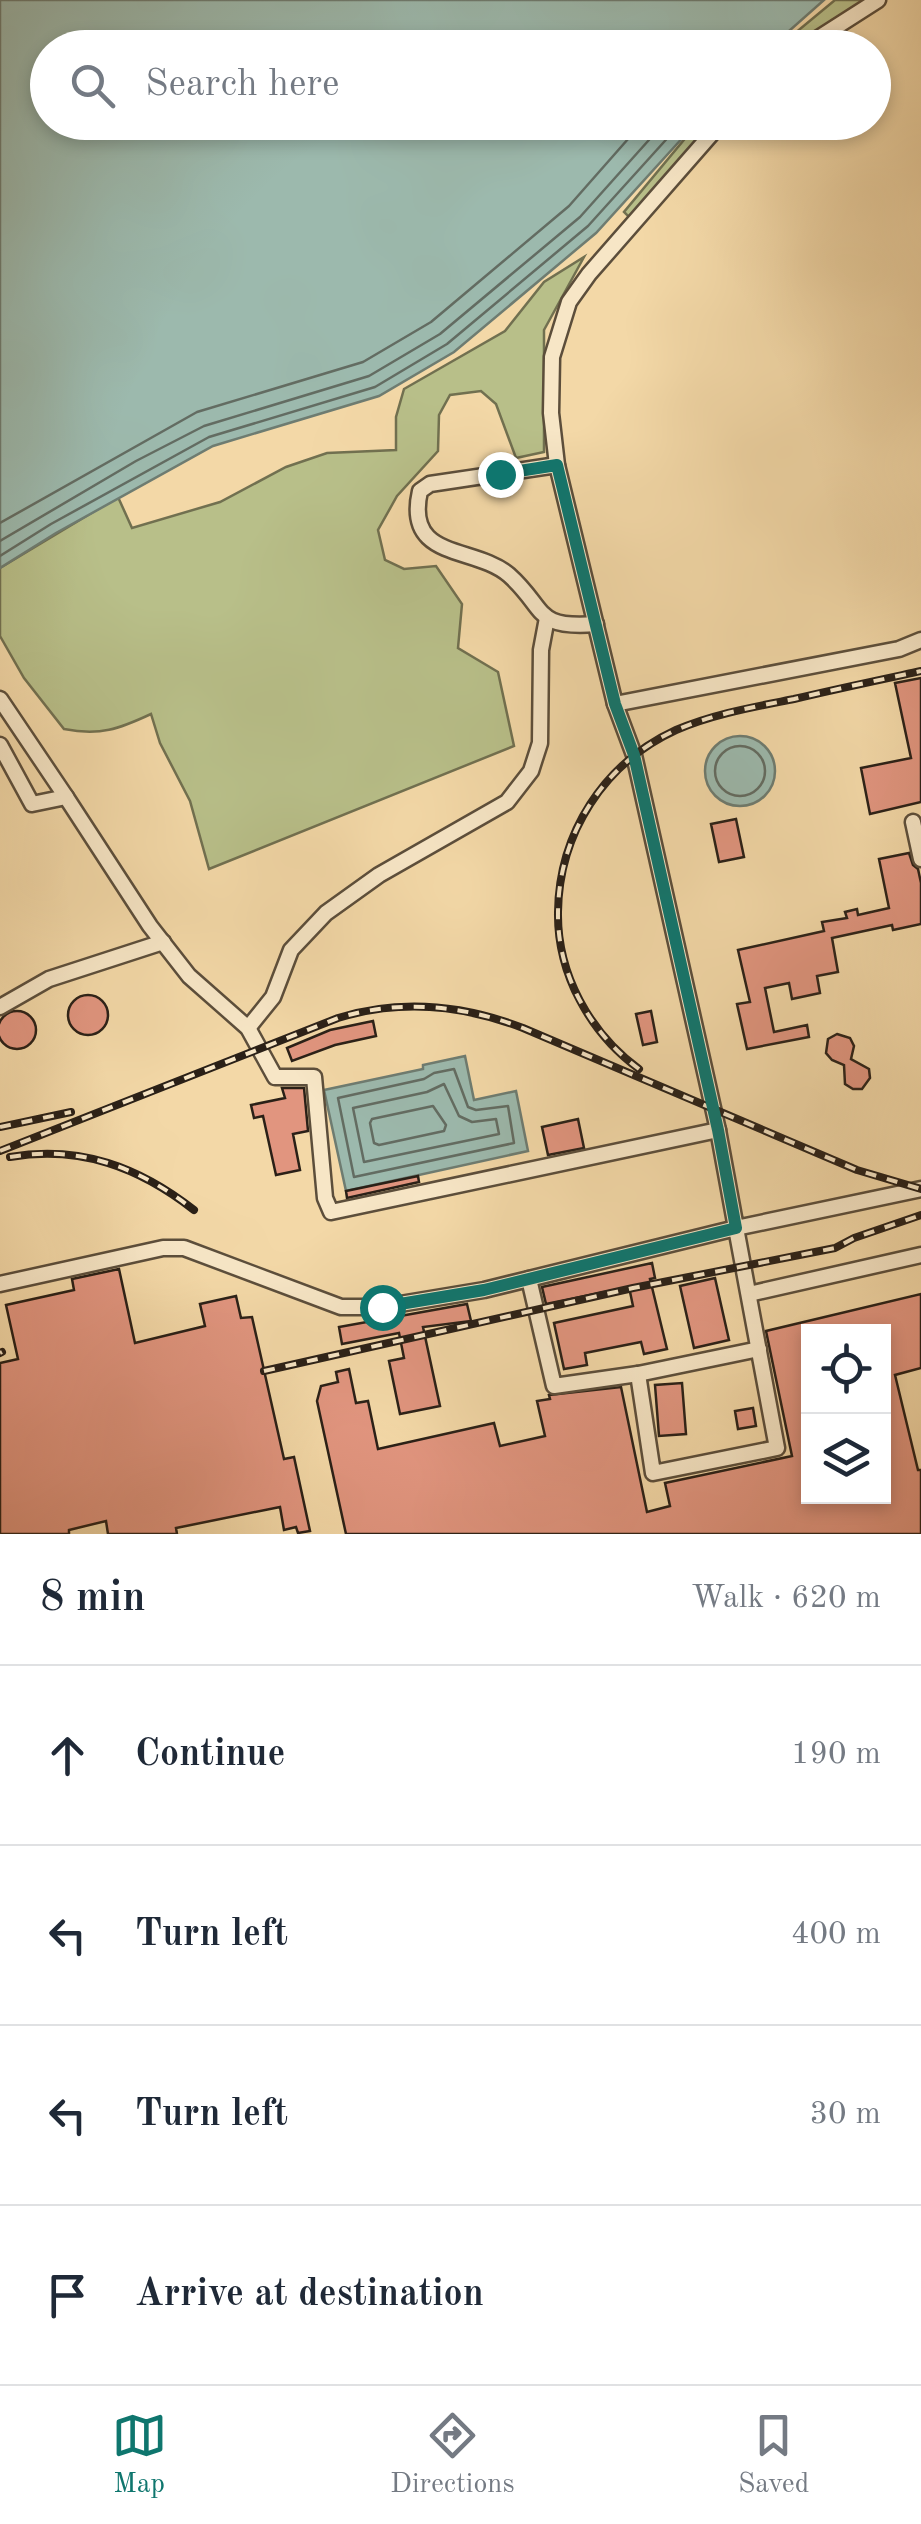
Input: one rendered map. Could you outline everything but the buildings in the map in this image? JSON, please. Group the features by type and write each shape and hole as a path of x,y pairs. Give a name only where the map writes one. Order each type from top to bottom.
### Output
{"lane":[{"path":"830,30 878,0"},
{"path":"638,1374 653,1473 778,1448 718,1130 634,755 615,704 557,465 551,413 552,357 569,302 706,140"},
{"path":"557,465 430,484 420,492 417,518 426,536 508,575 555,624 596,624"},
{"path":"248,1028 273,997 291,950 326,914 379,875 507,802 531,771 540,743 541,650 547,618"},
{"path":"615,704 899,649 921,640"},
{"path":"0,699 189,976 248,1028 275,1078 314,1077 325,1198 331,1212 718,1130"},
{"path":"0,745 32,804 66,797"},
{"path":"913,822 921,859"},
{"path":"0,1007 49,979 163,942"},
{"path":"0,1284 163,1248 184,1248 341,1308 382,1307 529,1279 921,1188"},
{"path":"749,1294 921,1255"},
{"path":"529,1279 554,1386 638,1374 759,1348"}],"green space":[{"path":"835,0 868,0 820,30 799,30"},
{"path":"684,140 698,140 630,218 624,212"},
{"path":"584,257 544,330 544,452 516,458 496,404 481,391 450,395 439,415 438,451 397,496 378,530 385,560 404,569 436,566 462,604 458,648 498,672 514,746 209,869 190,801 160,743 151,714 109,730 64,729 24,678 0,636 0,568 118,497 132,528 220,502 286,467 327,453 396,450 396,417 404,389 505,331 544,282"}],"water":[{"path":"0,0 824,0 790,30 30,30 30,140 681,140 596,233 454,352 379,396 213,446 0,568"},
{"path":"740,736 765,746 775,771 765,796 740,806 715,796 705,771 715,746"},
{"path":"465,1056 474,1100 516,1091 528,1151 346,1191 324,1090"}],"railway":[{"path":"639,1069 592,1020 563,958 558,912 560,883 577,828 590,804 627,761 676,730 734,712 921,671"},
{"path":"0,1151 338,1018 385,1008 431,1007 478,1014 523,1028 857,1170 921,1189"},
{"path":"0,1127 71,1112"},
{"path":"10,1157 61,1154 108,1163 152,1182 194,1210"},
{"path":"264,1371 633,1288 835,1248 921,1215"}],"route":[{"path":"382,1307 484,1290 736,1228 718,1130 634,755 615,704 557,465 500,474"}]}
